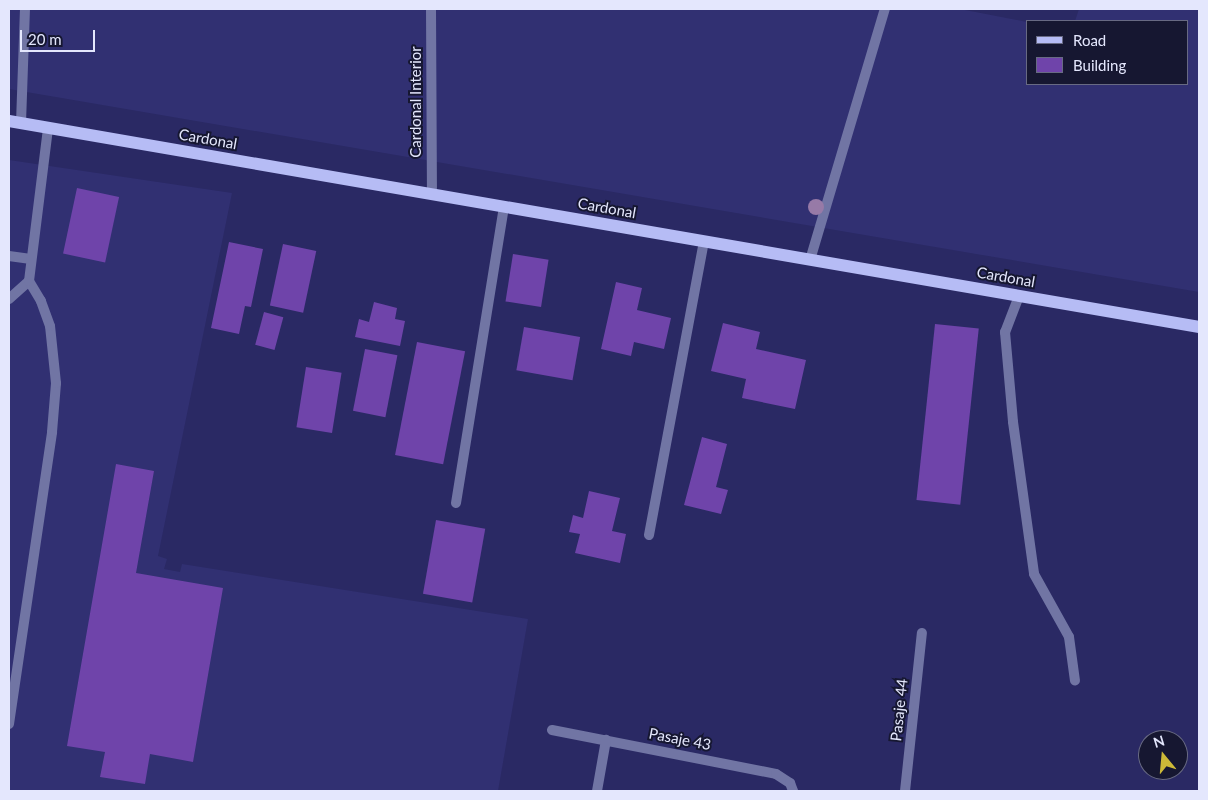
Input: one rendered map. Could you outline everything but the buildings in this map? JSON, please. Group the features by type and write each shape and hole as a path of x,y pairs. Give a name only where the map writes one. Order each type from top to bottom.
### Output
{"main road":[{"name":"Cardonal","path":"15,122 1199,327"}],"street":[{"path":"15,122 26,9"},
{"name":"Cardonal Interior","path":"430,9 432,194"},
{"path":"810,260 885,9"},
{"path":"9,299 28,280 48,128"},
{"path":"456,503 504,207"},
{"path":"649,536 704,241"},
{"path":"9,256 31,259"},
{"path":"9,724 52,432 56,383 50,326 41,301 28,280"},
{"path":"1019,296 1005,332 1013,422 1034,574 1069,638 1075,682"},
{"name":"Pasaje 44","path":"905,791 922,633"},
{"name":"Pasaje 43","path":"552,730 776,774 790,783 793,791"},
{"path":"597,791 606,740"}],"shaded area":[{"path":"9,9 960,9 1026,22 1026,85 1188,85 1188,20 1075,20 1079,9 1199,9 1199,292 9,89"},
{"path":"9,160 232,193 158,556 167,559 164,569 180,572 182,564 528,619 498,791 9,791"}]}
